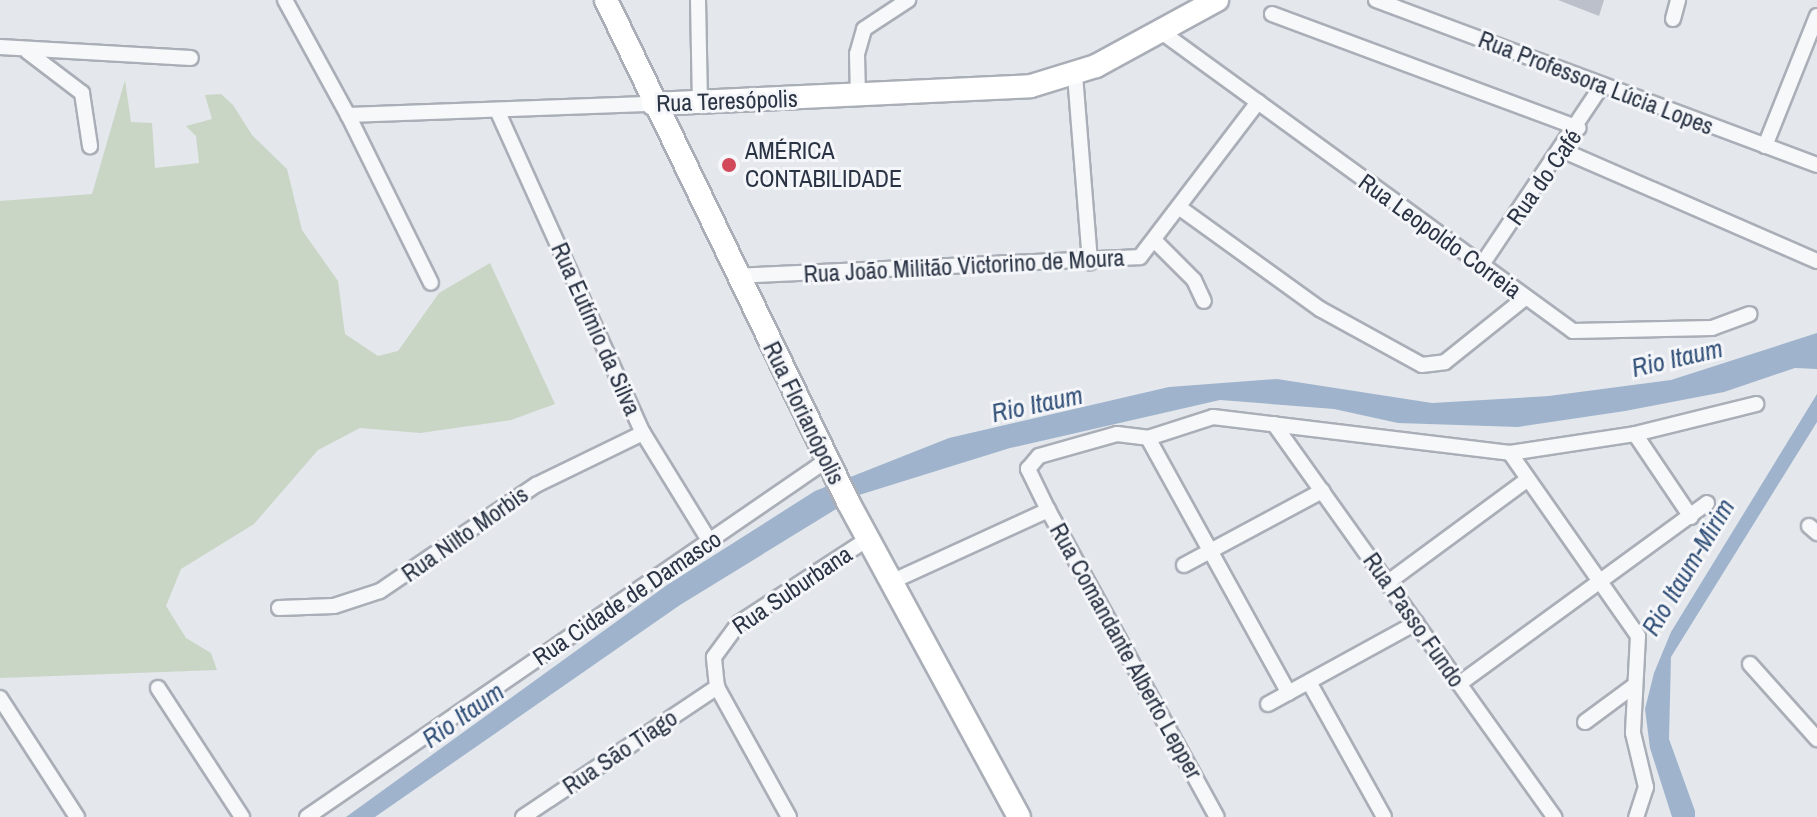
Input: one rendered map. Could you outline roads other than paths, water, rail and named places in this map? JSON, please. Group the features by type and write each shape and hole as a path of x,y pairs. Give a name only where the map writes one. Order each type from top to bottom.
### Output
{"main road":[{"name":"Rua Florianópolis","path":"606,0 653,104 848,502 1019,817"},
{"name":"Rua Teresópolis","path":"653,104 991,92 1075,75 1163,33 1217,0"}],"street":[{"path":"285,0 348,115 431,283"},
{"path":"698,0 700,101"},
{"path":"858,96 857,54 864,29 908,0"},
{"name":"Rua Professora Lúcia Lopes","path":"1376,0 1817,165"},
{"path":"1673,19 1678,0"},
{"path":"1272,14 1578,128"},
{"path":"1765,146 1817,16"},
{"name":"Rua Leopoldo Correia","path":"1163,33 1573,331 1589,333 1721,327 1750,314"},
{"path":"0,47 27,52 141,50 191,58"},
{"path":"27,52 82,93 90,146"},
{"path":"1075,75 1090,262"},
{"name":"Rua do Café","path":"1481,266 1564,151 1602,85"},
{"name":"Rua João Militão Victorino de Moura","path":"736,276 1132,260 1155,241 1258,102"},
{"name":"Rua Teresópolis","path":"348,115 653,104"},
{"name":"Rua Eutímio da Silva","path":"497,110 643,433 710,542"},
{"path":"1564,151 1817,261"},
{"path":"1180,208 1320,309 1422,365 1445,362 1525,298"},
{"path":"1155,241 1204,301"},
{"path":"1048,510 1031,477 1032,460 1117,434 1148,438 1213,417 1409,446 1510,453 1635,434 1756,404"},
{"name":"Rua Passo Fundo","path":"1274,424 1554,817"},
{"name":"Rua Nilto Morbis","path":"279,608 334,606 380,591 536,485 643,433"},
{"path":"1635,434 1691,517"},
{"path":"1148,438 1289,693"},
{"path":"1510,453 1638,636 1633,733 1646,787 1636,817"},
{"name":"Rua Cidade de Damasco","path":"307,817 710,542 832,470"},
{"path":"1387,583 1528,479"},
{"path":"1184,565 1322,491"},
{"path":"1459,684 1707,503"},
{"name":"Rua Comandante Alberto Lepper","path":"891,582 1048,510 1217,817"},
{"name":"Rua Suburbana","path":"717,687 714,657 729,631 868,539"},
{"path":"1268,704 1416,623"},
{"path":"1750,664 1817,739"},
{"path":"1309,682 1384,817"},
{"path":"1585,722 1635,685"},
{"path":"717,687 783,815"},
{"name":"Rua São Tiago","path":"523,817 717,687"},
{"path":"158,688 242,817"},
{"path":"0,698 77,817"}],"water":[{"path":"1817,333 1817,369 1795,368 1724,392 1625,411 1518,427 1398,423 1334,409 1220,400 1010,448 859,495 680,605 375,817 346,817 667,585 815,491 949,438 1169,387 1277,379 1432,403 1549,396 1671,380"},
{"name":"Rio Itaum-Mirim","path":"1817,394 1817,422 1671,657 1669,739 1695,811 1695,817 1672,817 1650,748 1645,709 1654,673 1671,632"}],"place":[{"name":"AMÉRICA CONTABILIDADE","path":"729,165"}],"water label":[{"name":"Rio Itaum","path":"1677,358"},
{"name":"Rio Itaum","path":"1037,404"},
{"name":"Rio Itaum","path":"463,715"}]}
